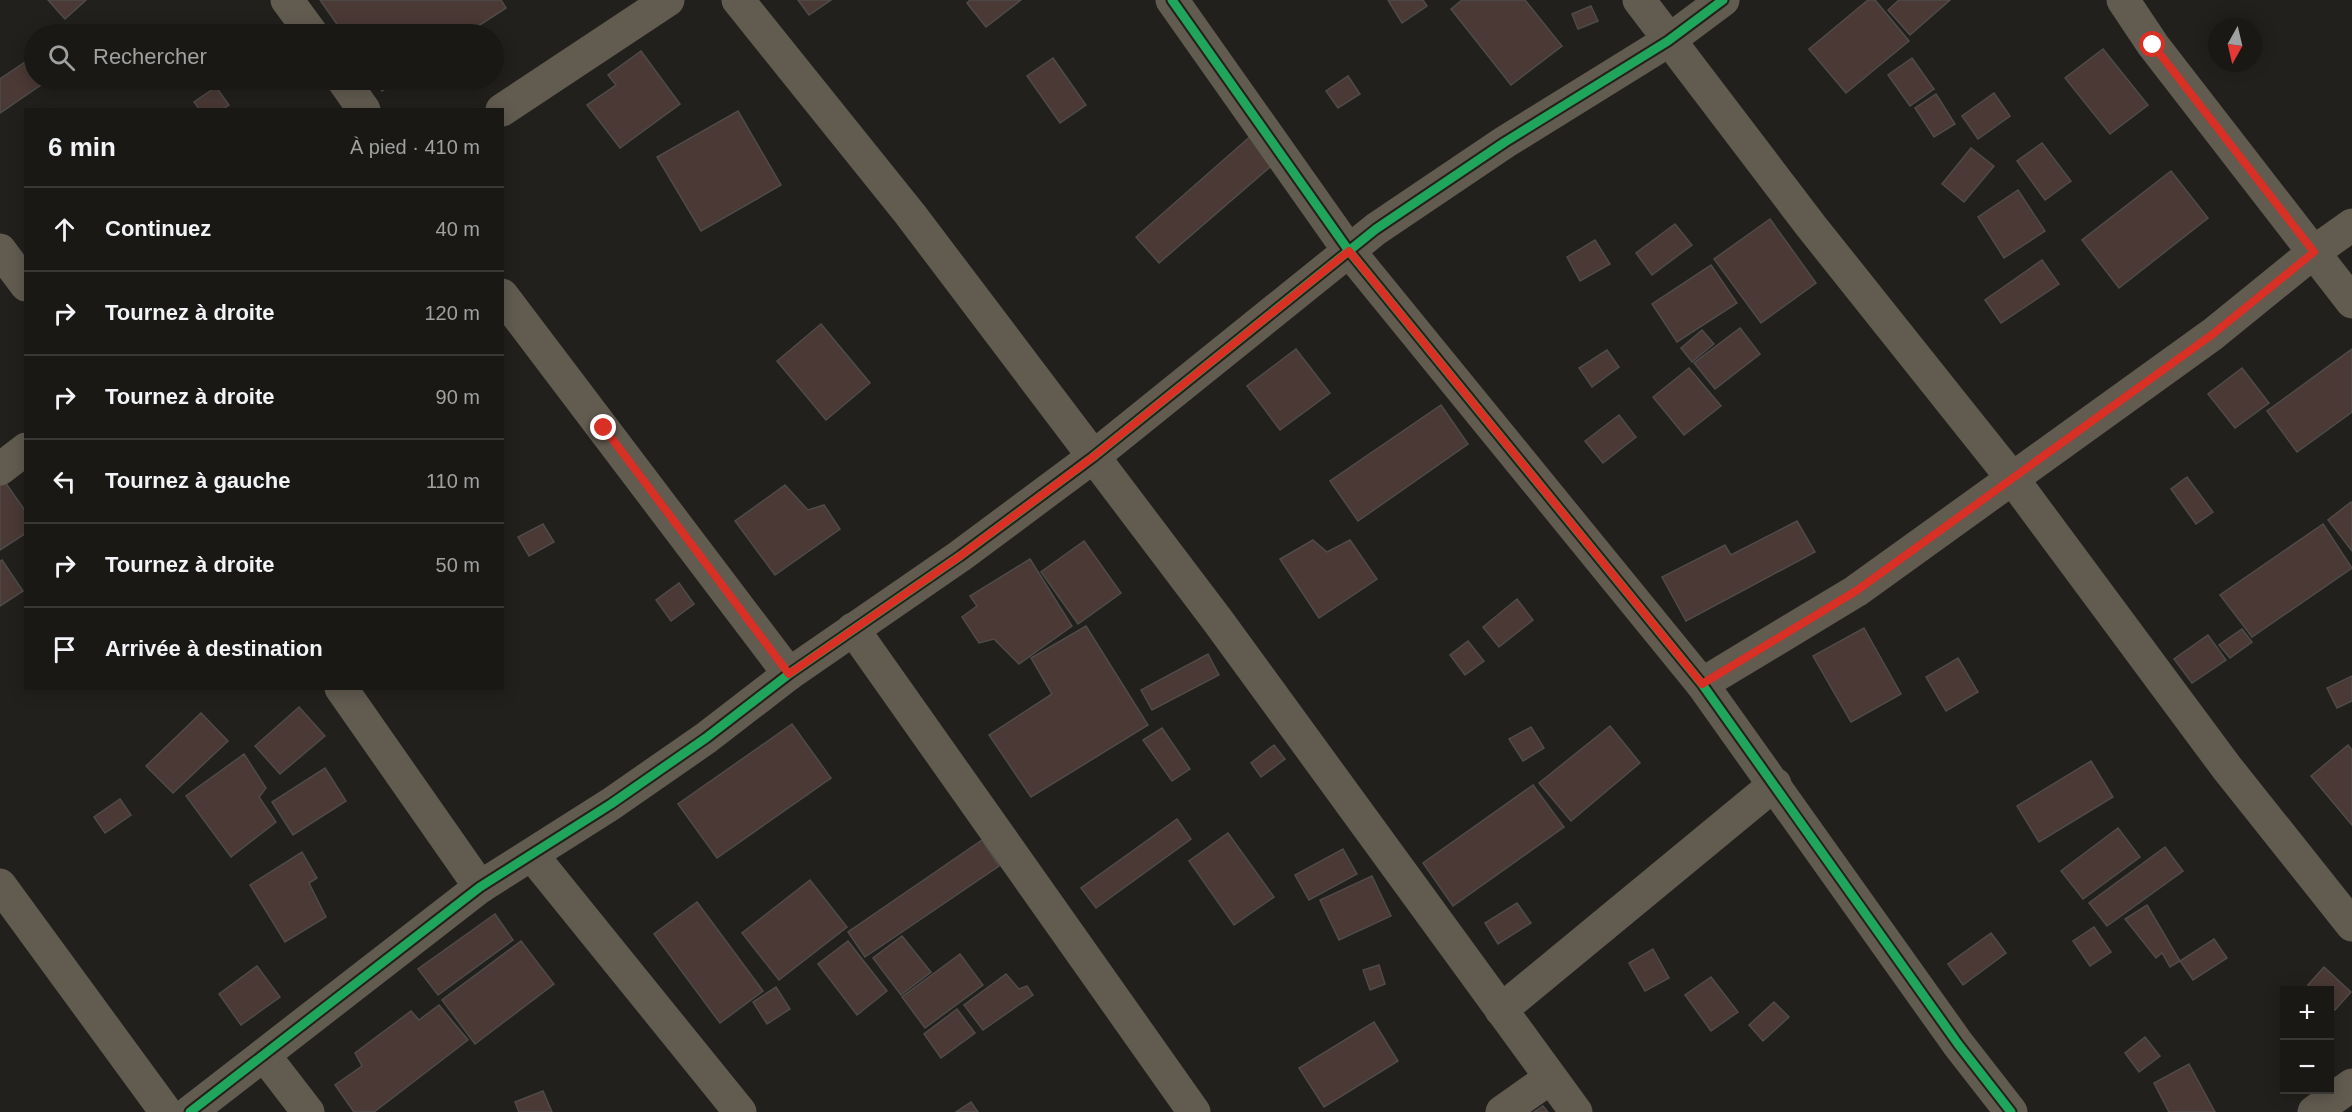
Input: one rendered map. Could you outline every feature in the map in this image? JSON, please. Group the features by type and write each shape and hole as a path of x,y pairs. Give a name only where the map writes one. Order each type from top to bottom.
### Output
{"street":[{"path":"287,0 305,24"},
{"path":"504,109 668,0"},
{"path":"738,0 910,214 1320,758 1576,1112"},
{"path":"1172,0 1349,251 1702,684 1958,1044 2011,1112"},
{"path":"1639,0 1811,226 2012,478 2227,768 2352,925"},
{"path":"190,1112 480,887 532,855 706,738 789,674 960,556 1093,457 1376,228 1505,142 1668,41 1723,0"},
{"path":"2123,0 2153,45 2352,302"},
{"path":"350,90 363,108"},
{"path":"1702,684 1856,591 2012,478 2085,429 2213,334 2314,252 2352,225"},
{"path":"0,250 24,282"},
{"path":"504,298 789,674"},
{"path":"0,469 24,451"},
{"path":"853,628 1194,1112"},
{"path":"342,690 480,887"},
{"path":"1501,1010 1775,784"},
{"path":"532,855 740,1112"},
{"path":"0,885 166,1112"},
{"path":"264,1055 308,1112"},
{"path":"1502,1112 1550,1078"},
{"path":"2314,1112 2352,1085"}],"building":[{"path":"48,0 86,0 65,19"},
{"path":"320,0 501,0 506,8 481,24 337,24"},
{"path":"798,0 831,0 809,15"},
{"path":"970,0 1021,0 986,27 967,3"},
{"path":"1388,0 1423,0 1427,6 1402,23"},
{"path":"1462,0 1525,0 1562,46 1511,85 1451,9"},
{"path":"1868,0 1875,0 1909,41 1846,93 1809,49"},
{"path":"1899,0 1950,0 1910,35 1888,10"},
{"path":"1591,6 1598,21 1578,29 1572,14"},
{"path":"2103,49 2148,105 2110,134 2065,78"},
{"path":"641,51 680,104 620,148 587,105 616,85 608,75"},
{"path":"1053,58 1086,105 1060,123 1027,76"},
{"path":"1912,58 1934,89 1910,106 1888,75"},
{"path":"24,63 24,90 34,90 0,113 0,79"},
{"path":"1348,76 1360,94 1338,108 1326,91"},
{"path":"212,90 218,90 229,105 225,108 198,108 194,102"},
{"path":"1994,93 2010,116 1978,139 1962,116"},
{"path":"1936,94 1955,124 1934,137 1915,108"},
{"path":"738,111 781,185 701,231 657,157"},
{"path":"1253,134 1277,161 1159,263 1136,237"},
{"path":"2042,143 2071,181 2045,200 2017,161"},
{"path":"1971,148 1994,166 1964,202 1942,184"},
{"path":"2171,171 2208,218 2119,288 2082,240"},
{"path":"2018,190 2045,231 2004,258 1978,217"},
{"path":"1770,219 1816,283 1761,323 1714,259"},
{"path":"1675,224 1692,245 1652,275 1636,253"},
{"path":"1595,240 1610,264 1580,281 1567,257"},
{"path":"2042,260 2059,284 2001,323 1985,300"},
{"path":"1711,265 1737,303 1677,342 1652,304"},
{"path":"821,324 870,383 826,420 777,361"},
{"path":"1740,328 1760,354 1715,389 1694,363"},
{"path":"1702,330 1714,344 1692,362 1681,348"},
{"path":"1296,349 1330,393 1280,430 1247,386"},
{"path":"2352,349 2352,412 2297,452 2267,411"},
{"path":"1607,350 1619,367 1592,387 1579,368"},
{"path":"1689,368 1721,406 1684,435 1653,397"},
{"path":"2242,368 2269,403 2235,428 2208,394"},
{"path":"1441,405 1468,444 1358,521 1330,481"},
{"path":"1619,415 1636,437 1603,463 1585,441"},
{"path":"0,475 24,509 24,534 0,550"},
{"path":"2187,477 2213,512 2196,524 2171,489"},
{"path":"785,485 808,510 824,505 840,529 775,575 735,521"},
{"path":"2351,502 2352,504 2352,551 2328,520"},
{"path":"1797,521 1815,552 1686,621 1662,577 1725,545 1731,555"},
{"path":"543,524 554,542 529,556 518,537"},
{"path":"2323,524 2352,568 2252,637 2220,595"},
{"path":"1313,540 1327,552 1350,540 1377,579 1319,618 1280,559"},
{"path":"1084,541 1121,593 1078,624 1041,572"},
{"path":"1030,559 1072,626 1019,664 994,639 979,643 962,617 977,606 970,596"},
{"path":"2,560 23,591 0,606 0,561"},
{"path":"679,583 694,604 671,621 656,600"},
{"path":"1517,599 1533,620 1499,647 1483,627"},
{"path":"1086,626 1148,725 1031,797 989,735 1052,694 1031,658"},
{"path":"1864,628 1901,694 1851,722 1813,656"},
{"path":"2242,629 2252,642 2230,658 2219,645"},
{"path":"2208,635 2226,660 2192,683 2174,659"},
{"path":"1468,641 1484,661 1465,675 1450,655"},
{"path":"1208,654 1219,675 1152,710 1141,690"},
{"path":"1958,658 1978,692 1946,711 1926,677"},
{"path":"2352,676 2352,701 2337,708 2327,688"},
{"path":"299,707 325,736 280,774 255,746"},
{"path":"201,713 228,741 173,793 146,766"},
{"path":"792,724 831,778 717,858 678,804"},
{"path":"1610,726 1640,763 1571,821 1539,783"},
{"path":"1531,727 1544,748 1523,761 1509,739"},
{"path":"1162,728 1190,769 1172,781 1143,740"},
{"path":"1274,745 1285,759 1261,777 1251,763"},
{"path":"2348,745 2352,750 2352,825 2311,776"},
{"path":"244,754 266,788 259,797 276,822 231,857 186,796"},
{"path":"2091,761 2113,797 2039,842 2017,806"},
{"path":"325,768 346,801 293,835 272,802"},
{"path":"1533,785 1564,827 1453,906 1423,863"},
{"path":"120,799 131,815 105,833 94,817"},
{"path":"1177,819 1191,839 1096,908 1081,888"},
{"path":"2118,828 2140,857 2083,899 2061,871"},
{"path":"1228,833 1274,897 1234,925 1189,861"},
{"path":"982,840 999,866 865,957 848,932"},
{"path":"2165,847 2183,871 2107,926 2089,903"},
{"path":"1343,849 1357,874 1309,900 1295,875"},
{"path":"302,852 317,878 309,883 326,917 285,942 250,885"},
{"path":"1372,876 1391,916 1339,940 1320,900"},
{"path":"810,880 847,927 779,980 742,933"},
{"path":"697,902 763,991 720,1023 654,934"},
{"path":"1517,903 1531,923 1498,944 1485,923"},
{"path":"2147,905 2180,961 2170,967 2162,953 2156,958 2125,919"},
{"path":"495,914 513,940 438,995 418,969"},
{"path":"2094,927 2111,952 2090,966 2073,941"},
{"path":"1991,933 2006,953 1963,985 1948,964"},
{"path":"902,936 931,972 901,995 873,958"},
{"path":"2214,939 2227,958 2193,980 2180,961"},
{"path":"521,941 554,984 475,1044 442,1000"},
{"path":"848,941 887,991 857,1015 818,964"},
{"path":"1653,949 1669,978 1645,991 1629,963"},
{"path":"960,954 983,985 925,1028 902,997"},
{"path":"1379,965 1385,984 1370,990 1363,970"},
{"path":"257,966 280,997 241,1025 219,994"},
{"path":"2324,967 2351,992 2335,1010 2334,986 2308,985"},
{"path":"1006,974 1019,989 1027,986 1033,995 983,1030 964,1005"},
{"path":"1711,977 1738,1012 1711,1031 1685,995"},
{"path":"776,987 790,1009 767,1024 753,1002"},
{"path":"1774,1002 1789,1017 1763,1041 1749,1025"},
{"path":"439,1005 468,1040 374,1112 354,1112 335,1085 362,1066 355,1053 411,1011 419,1020"},
{"path":"957,1009 975,1033 941,1058 924,1034"},
{"path":"1374,1022 1398,1061 1324,1107 1299,1068"},
{"path":"2145,1037 2160,1056 2139,1072 2125,1053"},
{"path":"2189,1064 2215,1112 2169,1112 2154,1083"},
{"path":"543,1091 552,1112 519,1112 515,1102"},
{"path":"971,1102 978,1112 956,1112"},
{"path":"1543,1106 1548,1112 1534,1112"}],"cycle path":[{"path":"1172,0 1349,251 1702,684 1958,1044 2011,1112"},
{"path":"190,1112 480,887 611,804 706,738 789,674 960,556 1093,457 1376,229 1505,142 1668,41 1723,0"}],"route":[{"path":"604,428 789,674 960,556 1093,457 1349,251 1702,684 1856,591 2012,478 2085,429 2213,334 2314,252 2153,45"}]}
